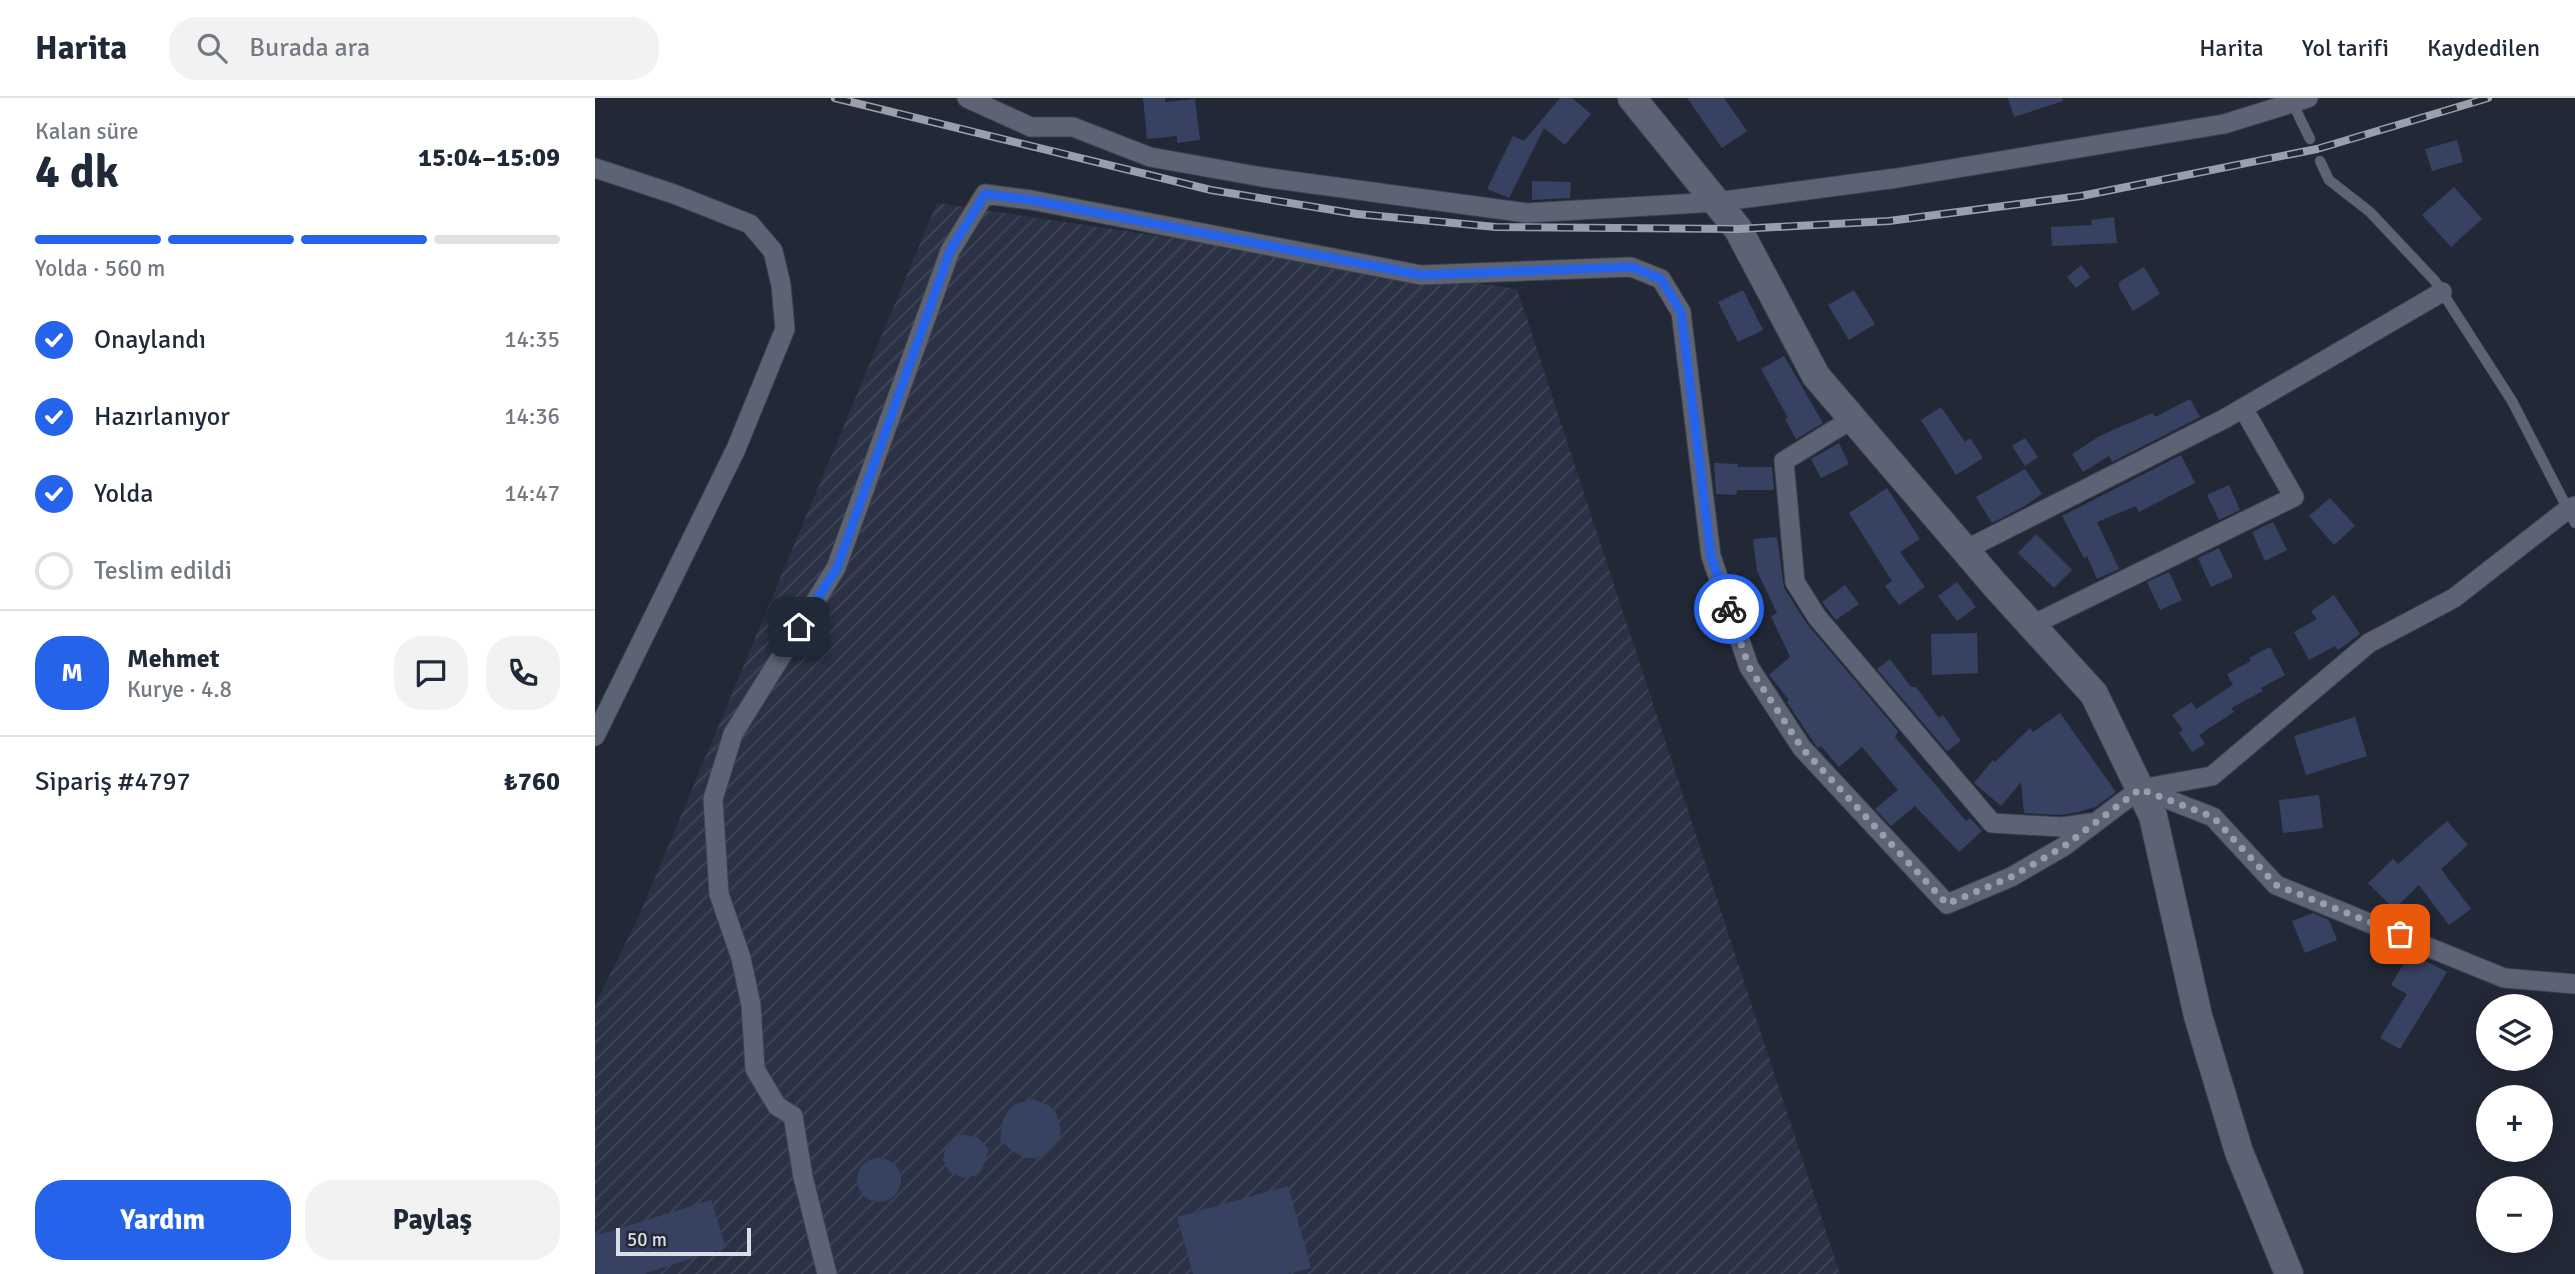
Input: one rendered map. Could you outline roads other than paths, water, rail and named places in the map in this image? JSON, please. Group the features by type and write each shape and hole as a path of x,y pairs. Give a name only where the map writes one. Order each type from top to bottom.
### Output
{"street":[{"path":"967,98 1031,127 1073,127 1150,157 1262,177 1527,213 1717,202 1897,178 2224,124 2297,100"},
{"path":"1632,98 1738,229 1816,376 1965,550 2094,694 2153,816 2198,1016 2239,1152 2289,1274"},
{"path":"595,168 674,194 750,224 773,251 781,285 785,329 736,449 595,736"},
{"path":"827,1274 803,1177 793,1116 777,1106 755,1069 748,993 741,958 719,894 713,799 733,734 837,568 950,251 985,194 1031,200 1421,275 1632,267 1661,279 1681,312 1711,556 1749,667 1802,748 1947,904 2011,877 2063,847 2140,789 2212,776 2369,643 2454,597 2573,513"},
{"path":"1965,550 2243,408 2442,292"},
{"path":"2032,625 2294,497 2243,408"},
{"path":"1853,419 1784,461 1795,582 1817,617 1992,823 2062,827 2096,822"},
{"path":"2140,789 2213,817 2276,885 2504,978 2575,984"}],"lane":[{"path":"2297,100 2309,139"},
{"path":"2320,161 2329,180 2370,212 2435,281 2512,401 2573,513"}],"railway":[{"path":"835,98 1211,190 1357,214 1496,227 1738,229 1889,221 2081,196 2317,149 2488,98"}]}
